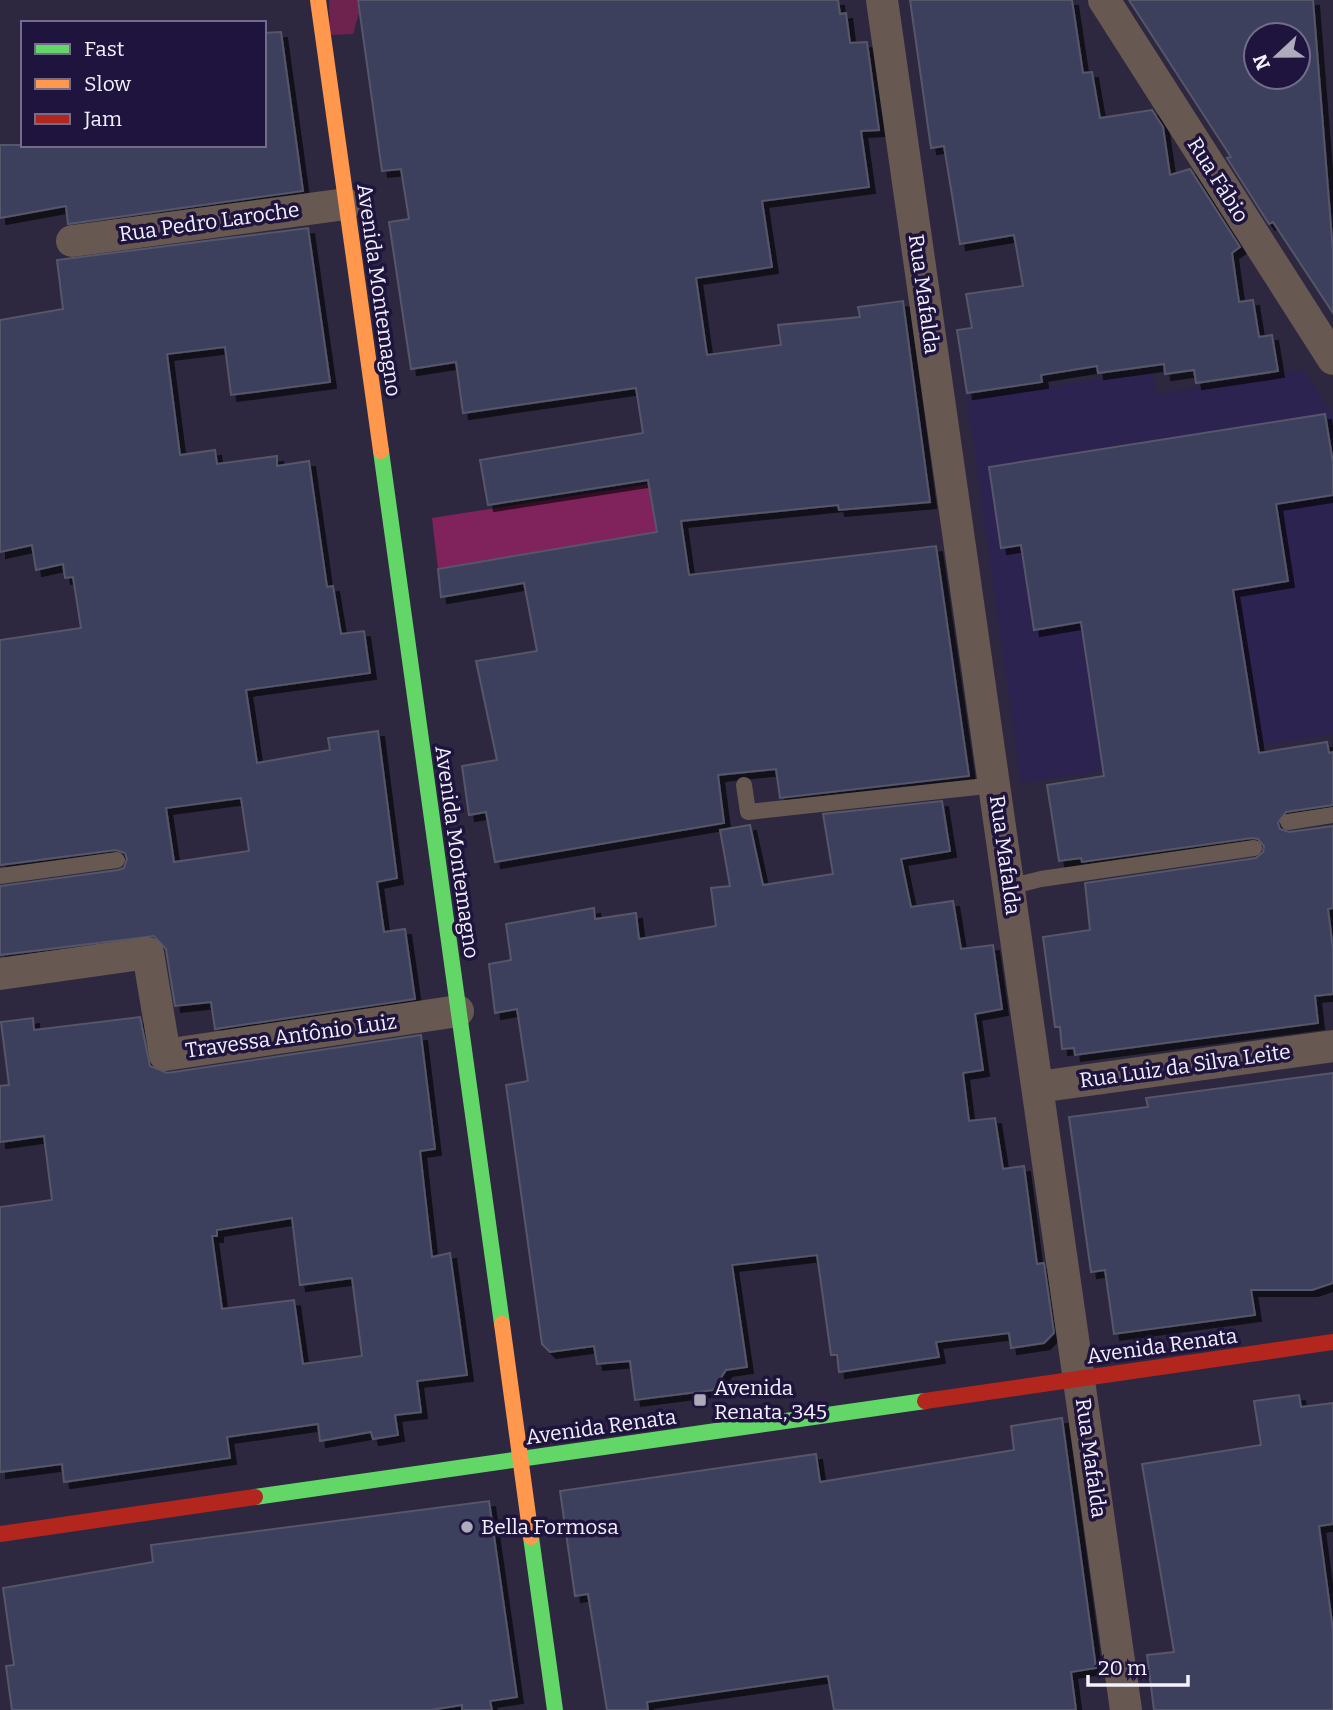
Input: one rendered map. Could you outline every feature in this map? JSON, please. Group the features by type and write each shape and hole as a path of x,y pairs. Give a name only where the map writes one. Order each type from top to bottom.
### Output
{"street":[{"name":"Avenida Montemagno","path":"318,0 555,1710"},
{"name":"Rua Mafalda","path":"882,0 1126,1710"},
{"name":"Rua Fábio","path":"1104,0 1333,359"},
{"name":"Rua Pedro Laroche","path":"72,241 346,204"},
{"name":"Travessa Antônio Luiz","path":"0,974 148,953 165,1055 458,1011"},
{"name":"Rua Luiz da Silva Leite","path":"1038,1087 1333,1046"},
{"name":"Avenida Renata","path":"0,1534 1333,1342"}],"lane":[{"path":"744,785 748,812 995,785"},
{"path":"1288,822 1333,816"},
{"path":"1009,887 1041,878 1254,848"},
{"path":"0,876 117,860"}],"shaded area":[{"path":"329,0 357,0 359,13 353,34 330,35"},
{"path":"1304,370 1333,417 1333,734 1021,783 967,398 1152,372 1156,394"},
{"path":"649,484 657,532 438,569 432,518"}],"building":[{"path":"358,0 838,0 840,14 846,13 850,43 867,42 879,130 861,131 869,187 762,201 772,267 696,278 707,355 781,345 778,325 860,317 858,307 903,301 930,502 839,510 838,505 681,521 689,575 936,546 969,776 780,798 776,769 718,775 724,823 495,862 486,812 469,815 462,766 497,760 476,661 537,651 524,583 441,597 438,569 657,532 648,480 488,505 480,460 643,433 636,388 463,413 456,362 411,369 389,222 409,219 401,169 382,171"},
{"path":"910,0 1072,0 1083,73 1092,72 1100,118 1152,110 1163,127 1170,175 1190,169 1240,247 1232,253 1239,302 1253,300 1259,337 1272,335 1278,371 1196,383 1194,370 1165,374 1164,364 1098,373 1097,366 1041,375 1042,382 967,393 957,330 972,328 966,294 1023,286 1014,235 960,244 944,146 931,148"},
{"path":"1129,0 1313,0 1333,252 1333,313 1273,222 1269,224 1227,158 1231,157"},
{"path":"281,32 303,191 68,224 66,206 0,218 0,145 266,147 266,33"},
{"path":"308,228 330,382 231,395 225,347 167,354 180,455 215,450 217,464 277,456 277,466 309,461 327,587 333,586 341,634 364,631 370,673 246,690 257,763 330,750 328,738 378,731 397,878 377,882 384,932 405,929 415,999 215,1029 211,1002 175,1006 166,949 154,936 0,955 0,886 118,870 124,868 127,859 125,853 116,850 0,865 0,640 81,628 73,577 65,578 63,564 36,570 32,545 0,552 0,320 63,309 57,260","holes":["241,798 249,851 174,862 166,808"]},
{"path":"1325,414 1333,463 1333,495 1276,504 1288,581 1233,590 1259,753 1327,742 1329,753 1333,752 1333,805 1286,812 1278,823 1280,829 1289,832 1333,826 1333,908 1328,909 1333,949 1333,994 1315,996 1318,1023 1075,1055 1074,1048 1062,1049 1060,1027 1055,1027 1043,937 1090,930 1085,883 1256,858 1263,852 1264,846 1258,839 1252,838 1082,862 1081,858 1059,861 1047,785 1104,776 1081,622 1034,630 1021,545 1001,548 989,467"},
{"path":"942,801 950,851 901,859 911,907 953,901 961,949 993,945 1002,1009 975,1014 983,1070 963,1073 969,1121 995,1118 1003,1169 1024,1166 1037,1264 1044,1263 1054,1333 1044,1343 1011,1348 1009,1333 936,1342 939,1357 839,1372 837,1355 831,1355 817,1255 732,1265 747,1367 726,1370 713,1390 635,1400 630,1361 597,1364 594,1346 550,1352 542,1344 506,1085 528,1081 517,1009 495,1013 489,964 511,960 506,924 594,908 595,919 636,913 639,939 716,926 711,888 730,886 720,830 750,825 763,885 833,874 823,814"},
{"path":"140,1017 150,1066 167,1073 421,1035 435,1149 420,1151 432,1257 450,1253 467,1375 417,1381 421,1412 395,1415 398,1435 373,1439 371,1432 320,1441 318,1424 227,1437 230,1458 64,1482 62,1464 0,1472 0,1207 52,1200 44,1136 0,1142 0,1086 9,1085 1,1022 33,1018 34,1030","holes":["292,1218 300,1285 352,1278 362,1356 303,1364 294,1300 222,1309 212,1236 217,1236 217,1230"]},
{"path":"1333,1073 1333,1283 1312,1290 1251,1290 1255,1315 1114,1334 1105,1270 1091,1272 1069,1117 1148,1107 1146,1098"},
{"path":"1299,1395 1301,1407 1333,1403 1333,1524 1319,1526 1333,1630 1333,1710 1154,1710 1147,1655 1174,1652 1142,1464 1261,1445 1254,1401"},
{"path":"1062,1418 1096,1668 1071,1672 1076,1710 834,1710 828,1676 647,1702 648,1710 607,1710 588,1594 575,1596 560,1491 816,1454 820,1482 1014,1450 1011,1426"},
{"path":"489,1501 517,1697 490,1701 492,1710 462,1710 462,1705 431,1710 12,1710 6,1666 14,1665 3,1588 153,1562 151,1545"}],"traffic: fast":[{"path":"381,451 502,1324"},
{"path":"255,1497 925,1401"},
{"path":"531,1537 555,1710"}],"traffic: slow":[{"path":"318,0 381,451"},
{"path":"502,1324 531,1537"}],"traffic: jam":[{"path":"925,1401 1333,1342"},
{"path":"0,1534 255,1497"}],"place":[{"name":"Avenida Renata, 345","path":"700,1400"},
{"name":"Bella Formosa","path":"467,1527"}]}
